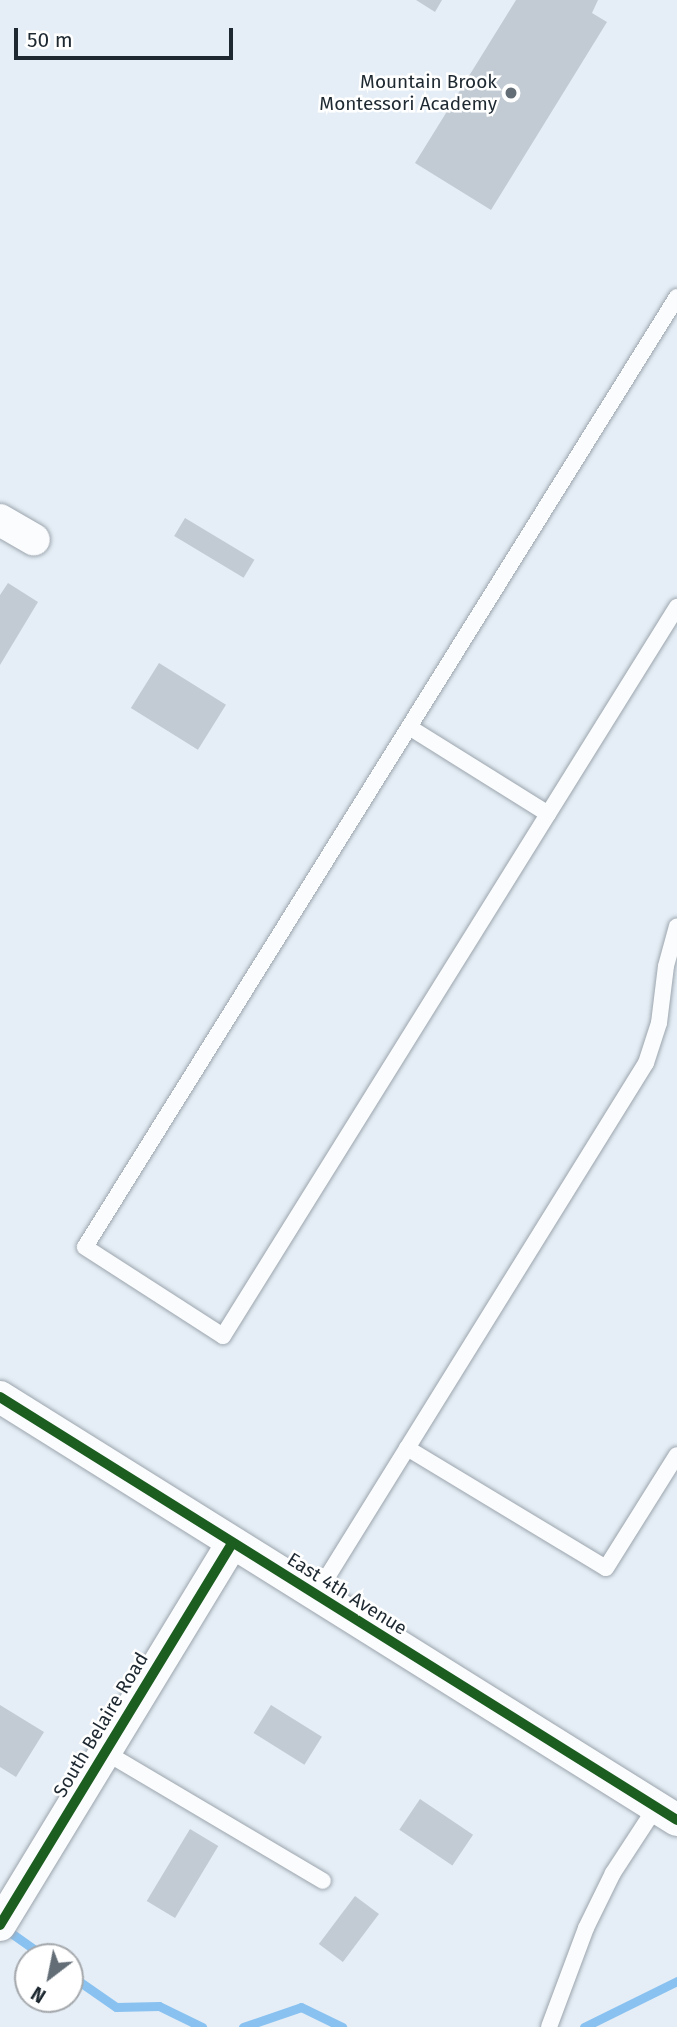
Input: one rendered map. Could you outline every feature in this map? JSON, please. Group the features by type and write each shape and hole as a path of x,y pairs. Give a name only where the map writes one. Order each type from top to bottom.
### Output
{"street":[{"path":"0,520 34,540"},
{"name":"East 4th Avenue","path":"0,1397 667,1813"},
{"name":"South Belaire Road","path":"0,1925 232,1543"}],"lane":[{"path":"677,297 85,1247 223,1336 677,607"},
{"path":"409,727 548,814"},
{"path":"316,1595 646,1063 659,1023 666,966 677,926"},
{"path":"407,1448 606,1569 677,1455"},
{"path":"105,1752 323,1881"},
{"path":"549,2027 586,1928 613,1873 667,1813"}],"building":[{"path":"416,0 442,0 435,12"},
{"name":"Mountain Brook Montessori Academy","path":"516,0 598,0 592,13 607,22 491,210 415,163"},
{"path":"185,518 254,560 244,578 174,536"},
{"path":"8,583 38,602 0,665 0,595"},
{"path":"159,663 226,705 198,750 131,708"},
{"path":"0,1705 44,1732 16,1777 0,1767"},
{"path":"271,1705 322,1737 304,1765 254,1733"},
{"path":"420,1799 473,1835 452,1865 399,1830"},
{"path":"190,1829 218,1846 175,1918 147,1901"},
{"path":"355,1896 379,1914 343,1962 319,1944"}],"waterway":[{"path":"4,1928 25,1943"},
{"path":"584,2027 677,1981"},
{"path":"84,1985 116,2007 159,2006 202,2027"},
{"path":"243,2027 301,2007 342,2027"}],"cycle path":[{"path":"0,1397 677,1820"},
{"path":"0,1925 232,1543"}],"place":[{"name":"Mountain Brook Montessori Academy","path":"511,93"}]}
